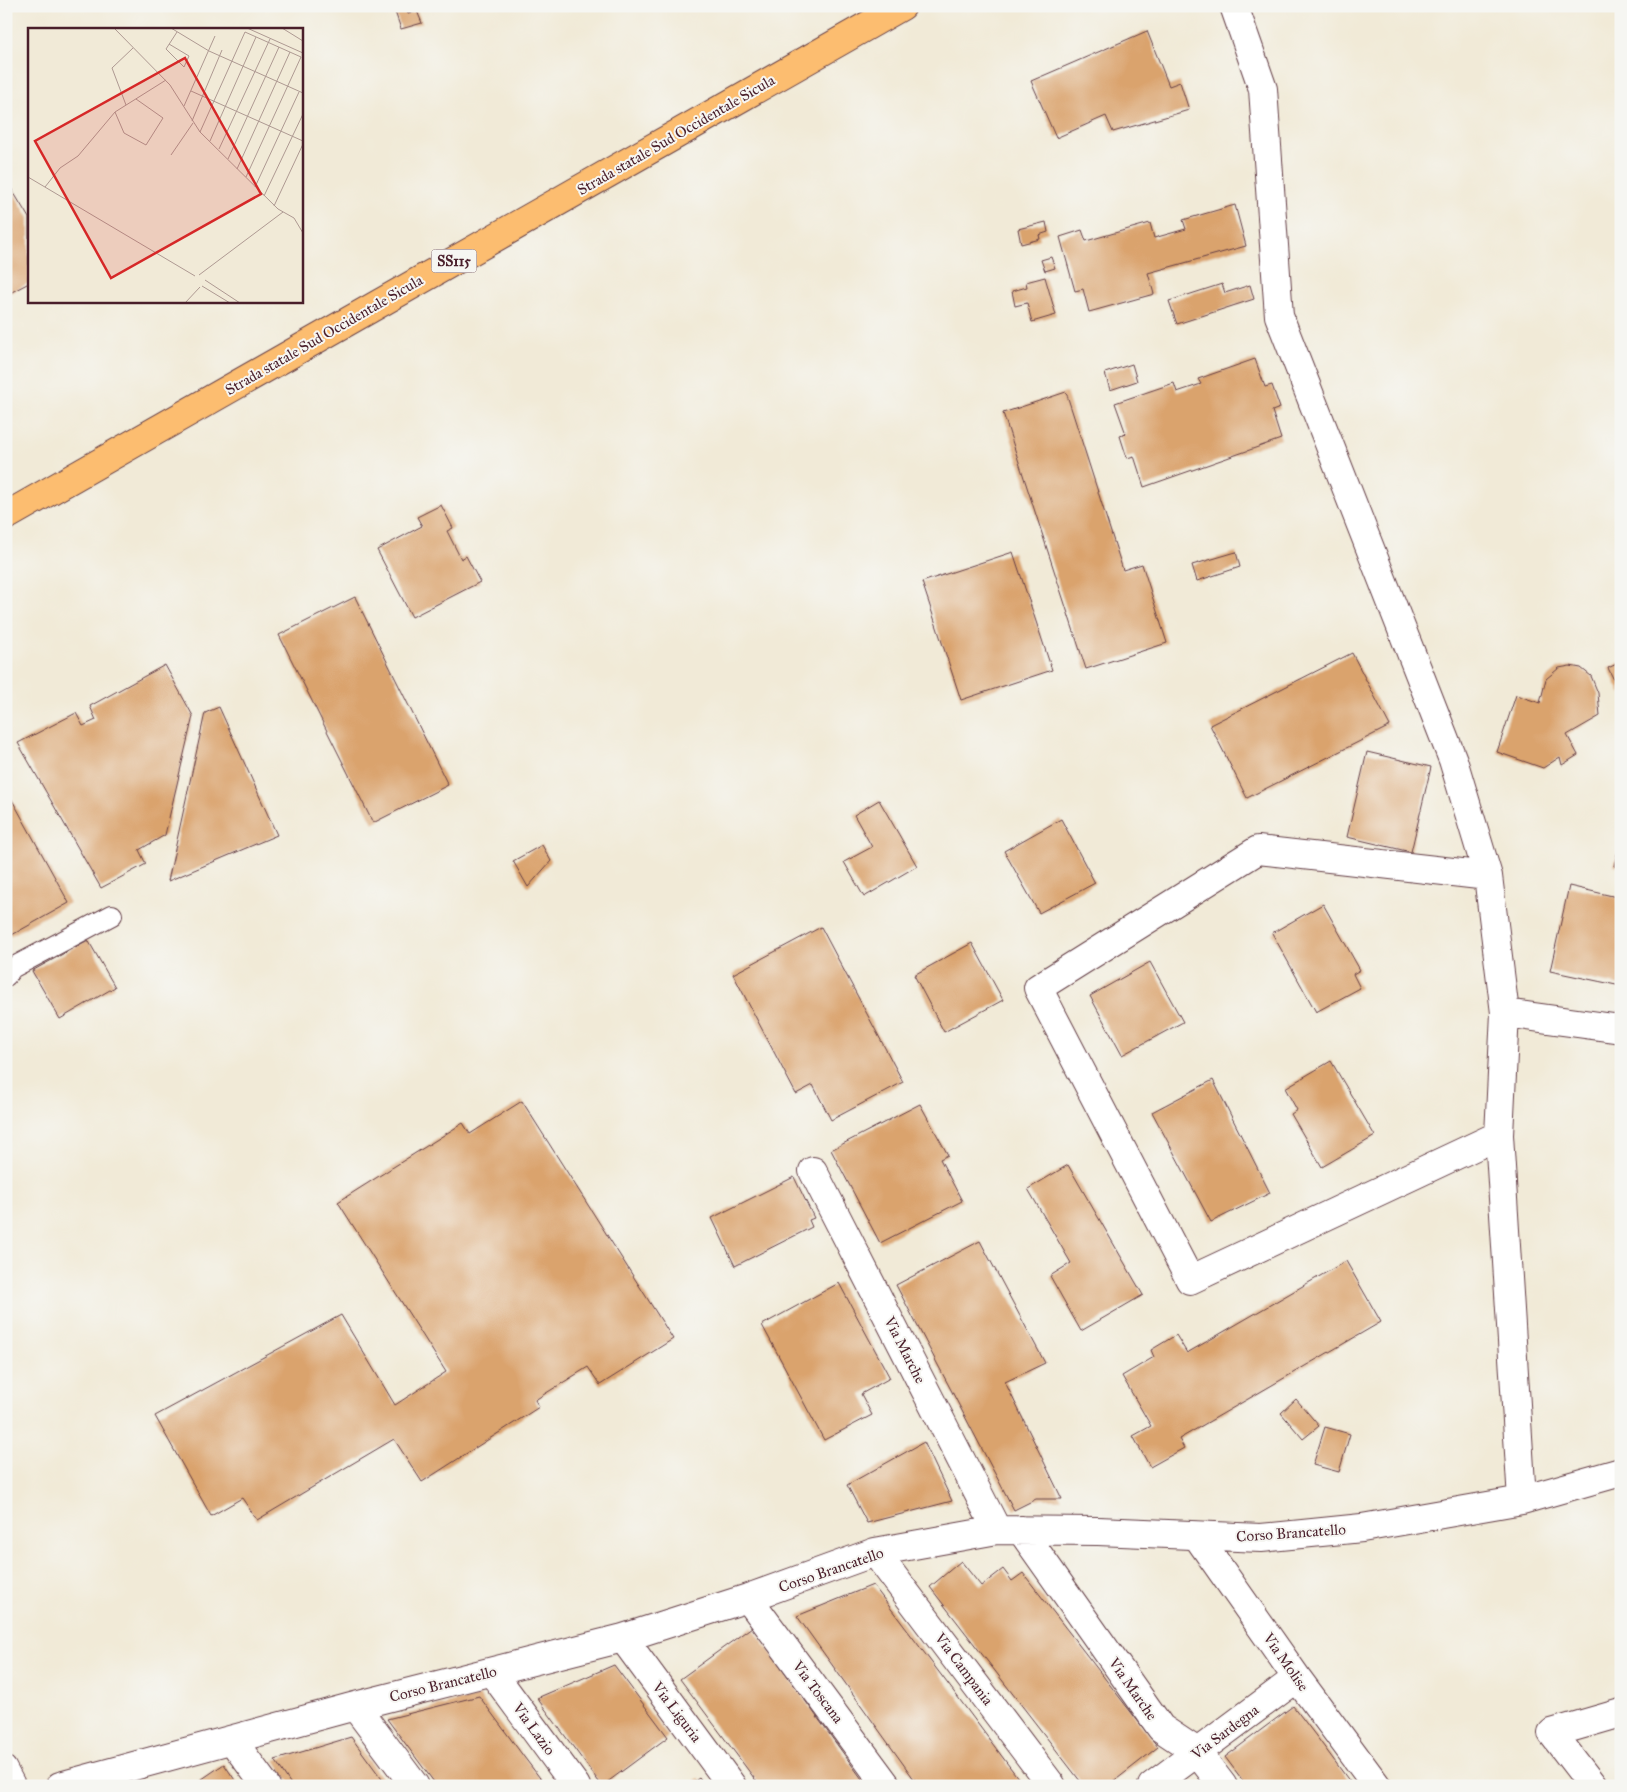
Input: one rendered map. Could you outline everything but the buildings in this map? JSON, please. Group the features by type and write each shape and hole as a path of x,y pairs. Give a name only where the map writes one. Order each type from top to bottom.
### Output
{"main road":[{"name":"Strada statale Sud Occidentale Sicula","path":"6,516 902,6"}],"street":[{"path":"1234,6 1262,89 1279,316 1453,760 1488,876 1505,1012 1499,1135 1522,1500"},
{"path":"1488,876 1258,850 1038,988 1190,1280 1499,1135"},
{"path":"1505,1012 1621,1029"},
{"name":"Via Marche","path":"813,1171 1009,1530 1161,1728 1197,1752 1223,1786"},
{"name":"Corso Brancatello","path":"60,1786 106,1780 232,1740 355,1706 622,1638 748,1598 875,1552 1009,1530 1261,1538 1362,1528 1522,1500 1621,1472"},
{"name":"Via Molise","path":"1197,1536 1297,1678 1377,1786"},
{"name":"Via Campania","path":"875,1552 1052,1786"},
{"name":"Via Toscana","path":"748,1598 888,1786"},
{"name":"Via Liguria","path":"622,1638 732,1786"},
{"name":"Via Lazio","path":"492,1672 576,1786"},
{"name":"Via Sardegna","path":"1152,1786 1297,1678"},
{"path":"355,1706 415,1786"},
{"path":"1593,1786 1552,1733 1621,1713"},
{"path":"232,1740 266,1786"}],"lane":[{"path":"6,976 12,968 112,915"},
{"path":"6,1767 16,1786"}]}
